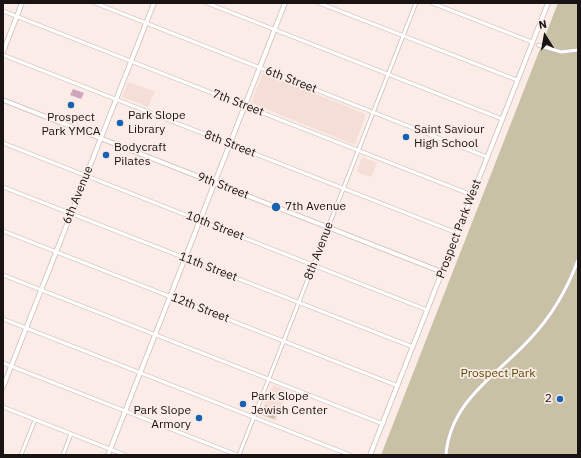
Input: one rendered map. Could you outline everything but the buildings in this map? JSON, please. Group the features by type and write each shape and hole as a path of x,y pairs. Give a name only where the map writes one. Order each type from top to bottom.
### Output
{"street":[{"path":"3,54 22,3"},
{"name":"6th Street","path":"95,3 487,157"},
{"name":"6th Avenue","path":"3,387 154,3"},
{"path":"207,3 502,119"},
{"path":"108,455 285,3"},
{"path":"319,3 517,80"},
{"name":"8th Avenue","path":"238,455 254,418 416,3"},
{"path":"432,3 532,42"},
{"name":"Prospect Park West","path":"370,455 547,3"},
{"name":"7th Street","path":"3,11 472,195"},
{"path":"538,45 561,52 577,51"},
{"name":"8th Street","path":"3,54 457,233"},
{"name":"9th Street","path":"3,100 442,272"},
{"name":"10th Street","path":"3,143 427,310"},
{"name":"11th Street","path":"3,187 413,348"},
{"name":"12th Street","path":"3,231 398,386"},
{"path":"446,455 448,437 463,405 482,383 526,344 547,319 564,292 578,260"},
{"path":"3,275 383,424"},
{"path":"3,319 350,455"},
{"path":"3,363 238,455"},
{"path":"3,407 125,455"},
{"path":"21,455 35,420"},
{"path":"63,455 71,434"}],"shaded area":[{"path":"263,73 366,114 355,145 251,103"},
{"path":"128,82 155,92 148,107 122,97"},
{"path":"73,89 84,93 81,99 70,95"},
{"path":"362,157 377,163 371,177 357,172"},
{"path":"273,385 288,391 276,421 260,415"}],"green space":[{"name":"Prospect Park","path":"558,3 578,3 578,455 381,455"},
{"path":"265,405 278,411 274,419 263,415"}],"place":[{"name":"Prospect Park YMCA","path":"71,105"},
{"name":"Park Slope Library","path":"120,123"},
{"name":"Saint Saviour High School","path":"406,137"},
{"name":"Bodycraft Pilates","path":"106,155"},
{"name":"7th Avenue","path":"276,207"},
{"name":"2","path":"560,399"},
{"name":"Park Slope Jewish Center","path":"243,404"},
{"name":"Park Slope Armory","path":"199,418"}]}
